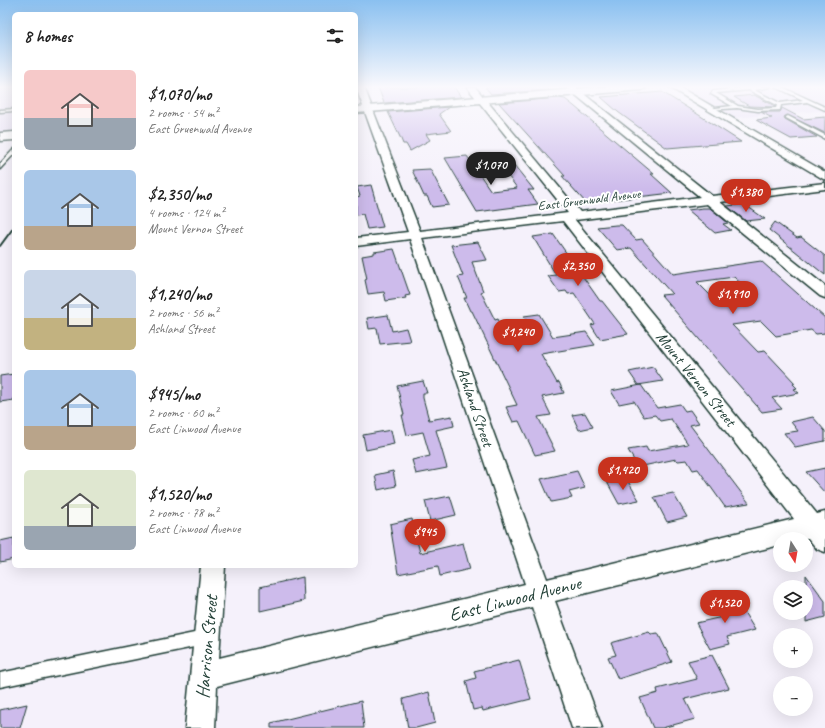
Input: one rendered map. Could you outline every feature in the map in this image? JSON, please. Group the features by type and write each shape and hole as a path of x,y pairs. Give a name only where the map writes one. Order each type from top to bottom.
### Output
{"main road":[{"path":"0,137 12,136"}],"street":[{"name":"Ashland Street","path":"372,121 415,235 587,728"},
{"name":"Mount Vernon Street","path":"497,121 821,530"},
{"path":"613,121 825,293"},
{"path":"730,121 825,178"},
{"name":"East Gruenwald Avenue","path":"358,242 825,186"},
{"name":"East Linwood Avenue","path":"205,675 539,593 821,530"},
{"name":"Harrison Street","path":"200,728 213,568"}],"lane":[{"path":"796,121 825,136"},
{"path":"0,167 12,154"},
{"path":"0,680 208,638"}],"shaded area":[{"path":"0,121 12,121 12,133 0,134"}],"building":[{"path":"392,121 444,121 451,131 426,134 430,140 410,151 406,144 403,144"},
{"path":"515,121 592,121 654,174 651,174 672,193 586,203 562,176 565,176"},
{"path":"630,121 708,121 741,142 667,148"},
{"path":"758,121 789,121 817,137 791,139"},
{"path":"800,121 825,121 825,133"},
{"path":"467,156 491,191 517,188 497,161 510,160 534,190 528,190 538,204 477,212 445,158"},
{"path":"430,169 449,205 432,207 427,196 424,196 412,170"},
{"path":"371,185 383,227 367,229 363,214 358,215 358,196 360,196 358,187"},
{"path":"744,204 765,219 746,221 727,206"},
{"path":"710,208 728,223 723,224 731,230 715,233 688,210"},
{"path":"775,222 797,238 801,237 825,256 825,275 769,230"},
{"path":"622,225 636,240 642,239 673,274 761,261 825,318 825,333 816,334 811,330 776,336 761,321 732,325 758,352 765,351 795,383 793,384 797,388 794,389 799,393 772,398 782,409 762,412 661,295 672,294 631,248 617,250 597,227","holes":["734,277 757,299 720,305 697,282"]},
{"path":"553,234 600,301 602,301 628,334 600,339 591,325 595,324 574,293 568,294 566,291 559,292 548,276 556,275 533,237"},
{"path":"478,242 487,260 472,262 483,291 481,292 495,320 498,319 507,339 534,335 524,316 539,314 553,337 586,332 595,345 541,354 557,383 559,382 564,393 542,397 551,415 538,417 555,451 535,455 519,421 513,422 506,407 517,405 472,311 470,311 464,298 467,298 458,277 463,276 451,245"},
{"path":"394,249 410,295 405,296 406,298 386,301 384,292 368,294 365,280 367,279 362,256 374,254 374,252"},
{"path":"388,315 392,331 406,328 410,341 380,344 377,328 369,329 367,318"},
{"path":"653,367 663,381 638,385 629,372"},
{"path":"12,374 12,400 0,402 0,376"},
{"path":"423,381 427,393 423,393 423,398 429,420 452,416 454,426 436,430 447,468 416,474 412,460 430,456 423,432 407,435 397,386"},
{"path":"641,385 657,408 680,404 685,411 690,410 699,423 690,425 749,503 725,507 698,469 693,470 687,460 678,461 676,459 638,467 628,450 646,447 648,451 688,444 671,419 660,421 655,415 644,417 634,401 619,404 611,391"},
{"path":"585,413 593,427 579,430 572,415"},
{"path":"813,417 825,431 825,441 795,447 784,433 798,431 791,422"},
{"path":"391,430 394,444 366,450 363,435"},
{"path":"825,468 825,493 806,472"},
{"path":"393,471 396,486 378,490 375,475"},
{"path":"577,471 585,488 569,492 572,498 551,502 541,479"},
{"path":"626,478 639,500 619,504 607,482"},
{"path":"673,493 687,517 667,522 654,497"},
{"path":"450,496 456,515 430,521 425,501"},
{"path":"412,519 420,553 463,543 470,569 440,576 438,566 398,574 390,524"},
{"path":"12,538 12,559 0,562 0,541"},
{"path":"303,577 304,601 260,611 260,587"},
{"path":"813,585 825,601 825,617 806,622 806,620 813,620"},
{"path":"736,599 755,630 727,637 730,644 710,649 696,623 722,617 714,604"},
{"path":"649,632 651,634 658,633 672,662 618,679 608,657 616,655 611,643"},
{"path":"712,655 729,688 685,699 695,719 662,728 653,728 640,698 658,693 657,689 697,679 688,661"},
{"path":"519,660 531,699 483,711 482,708 473,710 466,681 476,678 474,671"},
{"path":"429,692 435,723 416,728 408,728 403,699"},
{"path":"361,701 364,728 271,728 271,723"},
{"path":"27,704 20,728 0,728 0,710"}],"railway":[{"path":"0,246 12,230"}]}
